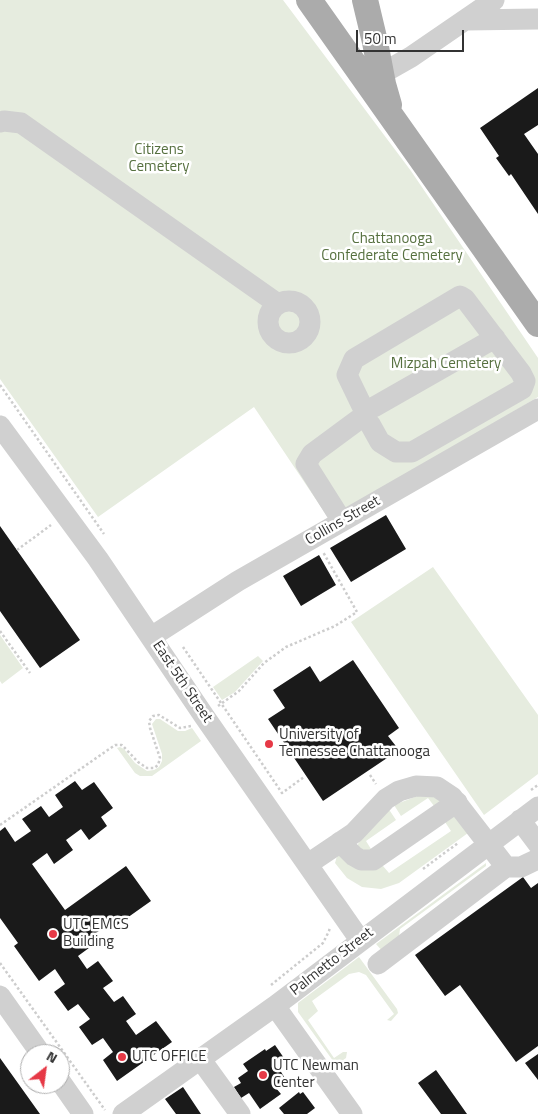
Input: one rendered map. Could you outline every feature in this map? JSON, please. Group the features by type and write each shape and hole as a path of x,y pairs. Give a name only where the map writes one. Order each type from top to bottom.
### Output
{"main road":[{"path":"309,0 372,77 406,136 538,324"},
{"path":"365,0 375,42 372,77"}],"street":[{"path":"372,77 466,20 494,0"},
{"path":"466,20 538,19"},
{"path":"0,122 4,120 21,123 278,304"},
{"path":"460,296 465,299 495,338 525,381 522,389 412,452 396,452 380,442 366,414 347,375 354,359 460,296"},
{"path":"342,521 306,464 312,454 366,414 495,338"},
{"name":"Collins Street","path":"151,637 238,581 538,409"},
{"name":"East 5th Street","path":"0,426 82,537 360,940"},
{"path":"308,864 354,832 386,799 398,791 416,786 437,787 452,797 506,867"},
{"path":"340,842 354,856 361,860 373,860 457,802"},
{"name":"Palmetto Street","path":"123,1114 275,1006 538,807"},
{"path":"520,820 538,844"},
{"path":"378,964 506,867 522,867 538,859"},
{"path":"0,996 34,1044"},
{"path":"275,1006 352,1114"},
{"path":"201,1060 240,1114"},
{"path":"69,1094 83,1114"}],"path":[{"path":"0,385 104,534"},
{"path":"17,550 51,525"},
{"path":"0,631 30,673"},
{"path":"183,647 282,793 304,777"},
{"path":"0,963 108,1114"}],"green space":[{"name":"Citizens Cemetery","path":"0,0 283,0 411,171 538,358 538,397 350,509 329,519 254,407 98,517 0,379"},
{"path":"433,567 538,715 538,774 484,815 351,622"},
{"path":"0,635 23,668 2,684 0,681"},
{"path":"258,656 263,661 235,692 222,700 213,687"},
{"path":"156,719 160,719 178,731 192,728 201,741 152,776 140,776 135,773 117,748 124,749 135,763 147,771 159,767 162,761 162,754 152,724"},
{"path":"433,793 442,800 434,806 428,798 401,816 394,805 420,795"},
{"path":"388,808 396,820 366,841 371,849 370,852 358,848 362,837"},
{"path":"454,816 468,833 399,883 381,889 362,887 347,878 335,863 337,856 340,855 383,866 389,873 451,831 445,822"},
{"path":"486,863 486,866 400,929 398,943 383,952 376,944"},
{"path":"359,957 398,1013 391,1021 387,1020 394,1014 366,975 359,972 349,974 312,1001 318,1011 308,1020 334,1058 343,1052 347,1052 346,1058 336,1065 298,1012 298,1003"}],"building":[{"path":"538,88 538,125 524,134 538,154 538,214 511,174 509,176 496,158 499,156 480,128"},
{"path":"386,515 406,549 351,582 330,548"},
{"path":"0,526 80,640 40,668 0,611"},
{"path":"319,555 336,585 301,606 283,576"},
{"path":"353,660 399,728 388,736 399,750 323,801 268,719 285,708 273,690 310,666 320,682"},
{"name":"UTC EMCS Building","path":"75,781 82,790 94,782 113,808 101,817 107,826 89,840 81,829 66,840 73,850 54,864 47,853 32,864 65,910 126,866 151,901 110,930 107,925 88,939 93,945 78,956 87,969 98,961 113,981 103,988 114,1002 123,996 136,1014 126,1021 136,1035 156,1021 172,1042 117,1081 103,1060 113,1052 103,1038 92,1045 79,1027 90,1019 78,1004 68,1011 54,992 65,984 55,969 39,981 14,946 18,943 0,918 0,831 5,827 15,842 31,831 22,819 41,806 49,817 63,807 55,795"},
{"path":"523,877 531,888 538,883 538,1046 516,1062 460,985 445,996 415,955"},
{"name":"UTC Newman Center","path":"275,1045 286,1061 278,1067 286,1080 275,1087 281,1094 260,1109 249,1093 241,1098 234,1087 241,1083 238,1078 248,1071 243,1064 265,1049 266,1051"},
{"path":"538,1054 538,1080 525,1063"},
{"path":"0,1058 20,1086 20,1094 26,1094 40,1114 0,1114"},
{"path":"436,1070 467,1114 441,1114 418,1083"},
{"path":"183,1087 201,1114 176,1114 165,1099"},
{"path":"299,1092 300,1094 303,1092 315,1108 307,1114 284,1114 279,1108"}],"place":[{"name":"University of Tennessee Chattanooga","path":"269,744"},
{"name":"UTC EMCS Building","path":"53,934"},
{"name":"UTC OFFICE","path":"122,1057"},
{"name":"UTC Newman Center","path":"263,1075"}],"park label":[{"name":"Chattanooga Confederate Cemetery","path":"392,248"},
{"name":"Mizpah Cemetery","path":"446,364"}]}
